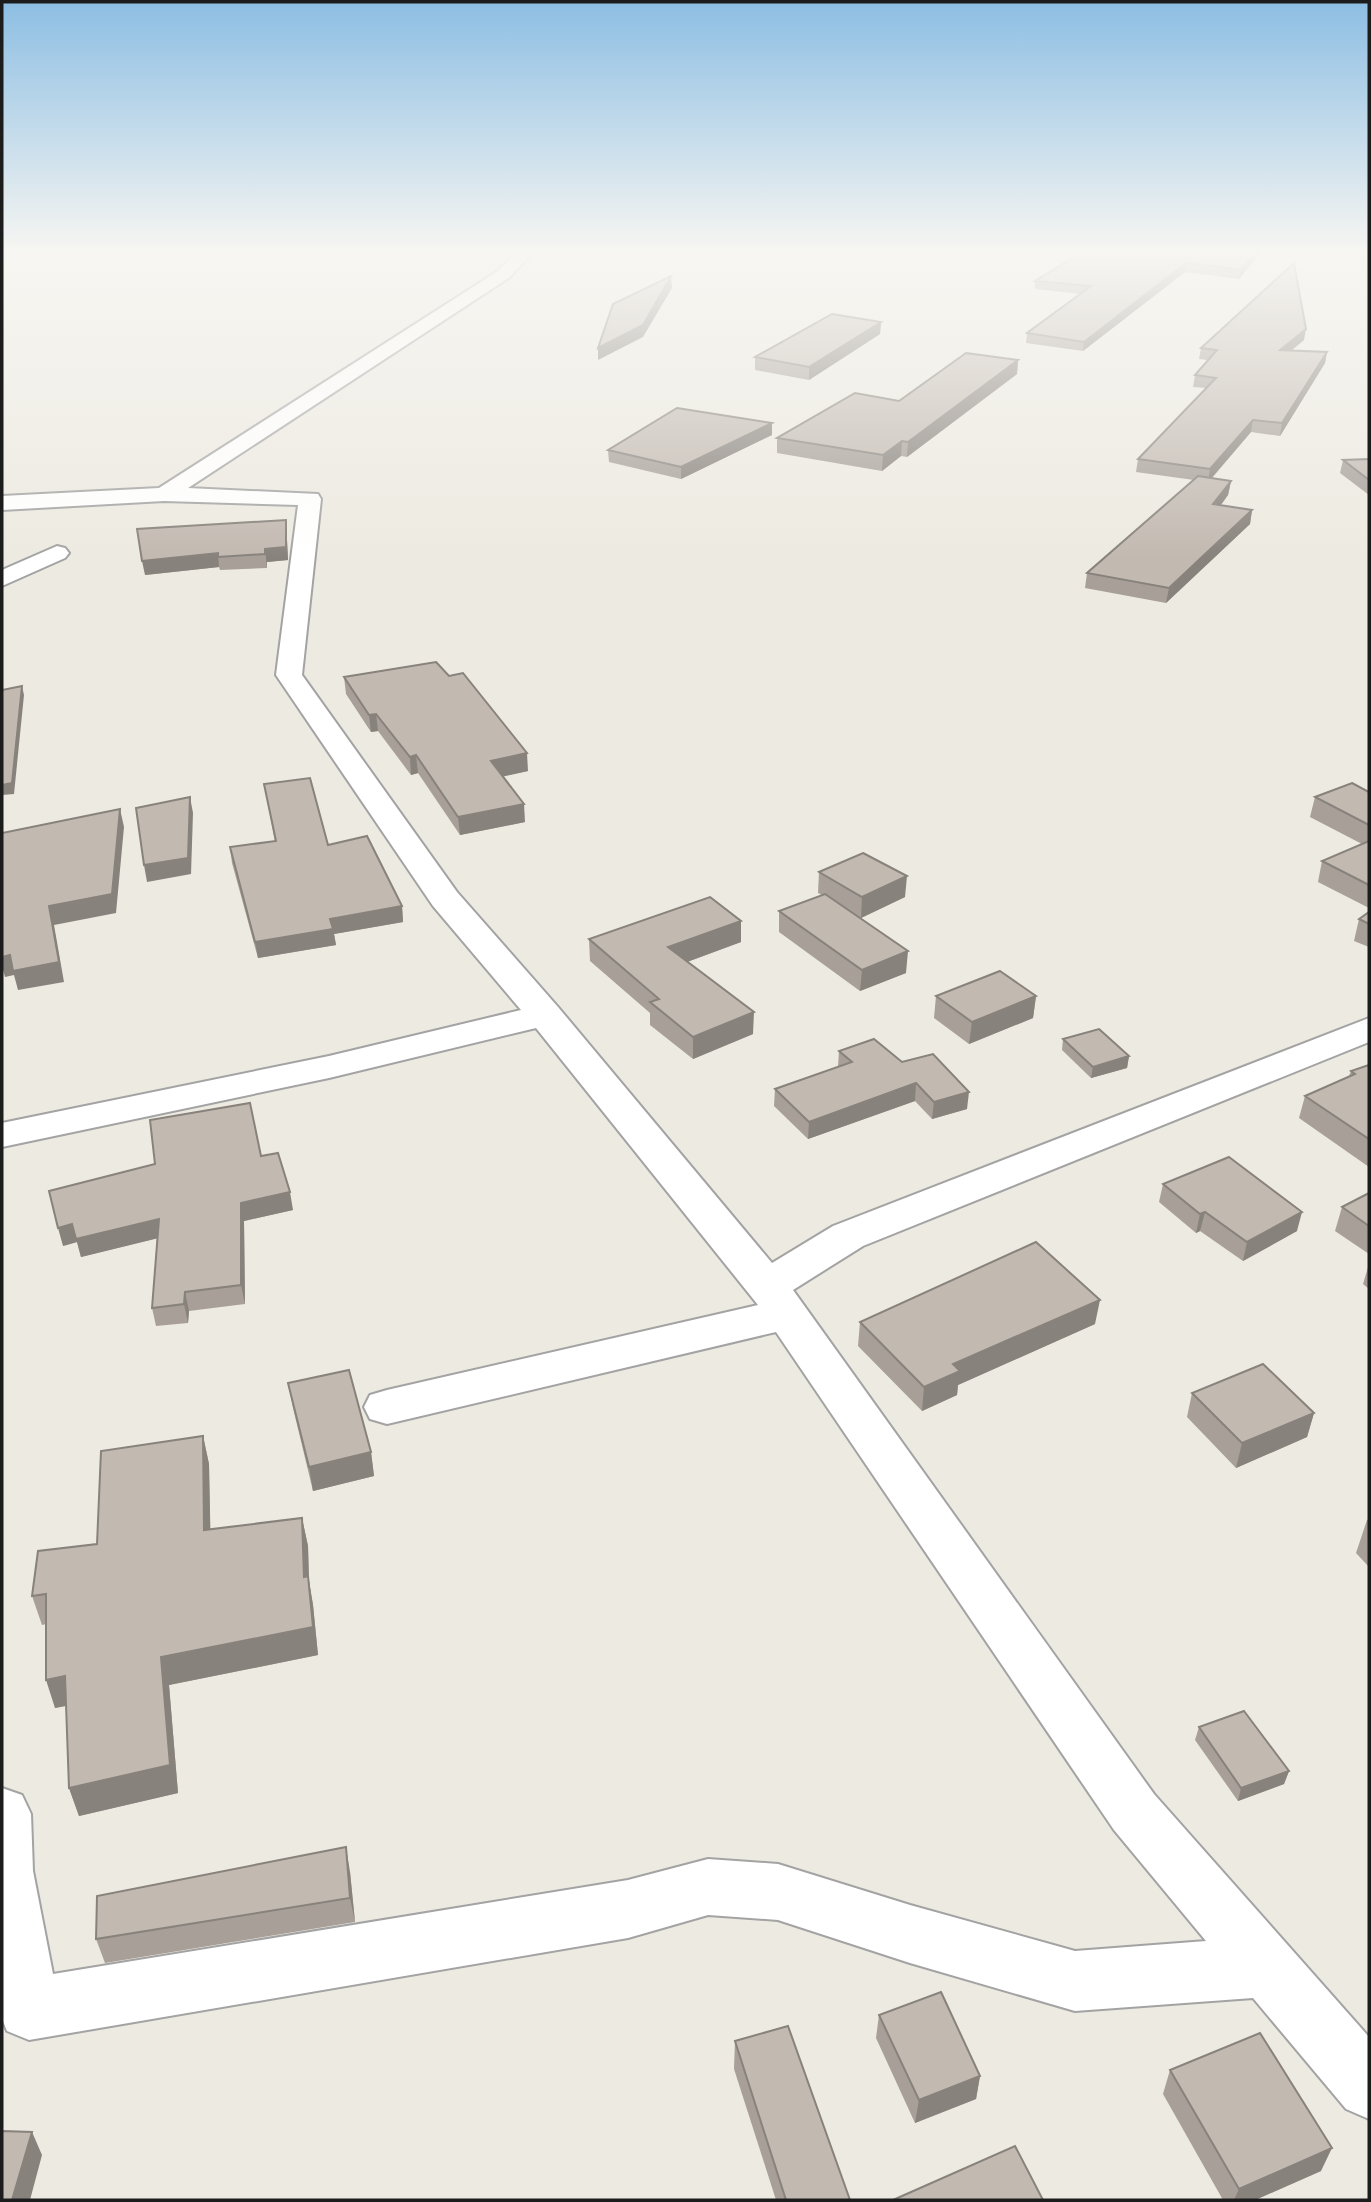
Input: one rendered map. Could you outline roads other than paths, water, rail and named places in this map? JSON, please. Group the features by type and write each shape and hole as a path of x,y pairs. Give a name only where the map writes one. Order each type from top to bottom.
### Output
{"street":[{"path":"164,494 381,354"},
{"path":"2,503 164,494 310,499 289,675 445,899 545,1015 777,1300 1134,1812 1369,2086"},
{"path":"2,579 57,553"},
{"path":"2,1135 329,1067 545,1015"},
{"path":"387,1407 777,1300 848,1236 1369,1029"},
{"path":"2,1852 29,2009 628,1909 708,1887 778,1892 910,1934 1074,1981 1266,1967"}]}
